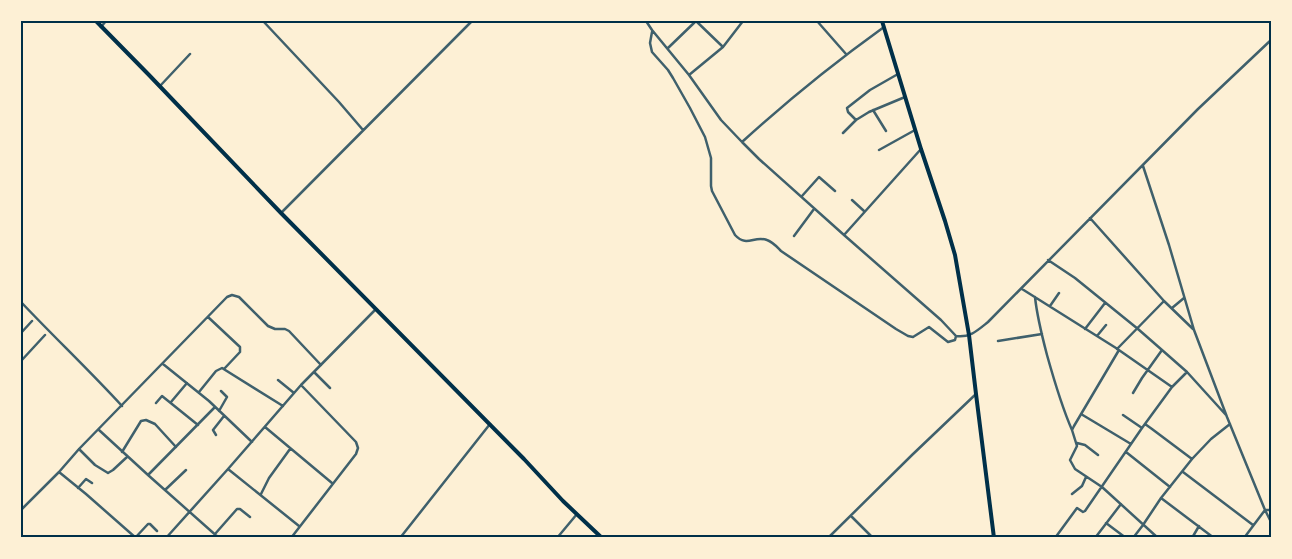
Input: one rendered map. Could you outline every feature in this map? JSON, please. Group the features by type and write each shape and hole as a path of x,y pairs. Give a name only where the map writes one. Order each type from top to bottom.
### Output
{"main road":[{"path":"96,21 281,213 377,308 602,538"},
{"path":"882,21 952,246 971,334 976,394 994,538"}],"street":[{"path":"101,26 106,21"},
{"path":"263,21 363,130"},
{"path":"281,213 472,21"},
{"path":"646,21 690,75 721,120 759,159 941,320 956,336 963,337 971,334 988,322 1206,102 1271,40"},
{"path":"668,48 696,21 723,47"},
{"path":"690,75 723,47 743,21"},
{"path":"817,21 846,54"},
{"path":"742,142 788,100 846,54 884,27"},
{"path":"652,30 650,43 652,52 673,78 705,137 711,158 712,191 735,235 746,242 760,239 772,242 896,330 908,336 914,337 929,327 948,342 954,340 956,336"},
{"path":"160,86 190,54"},
{"path":"856,120 848,112 848,108 870,90 898,74"},
{"path":"842,133 856,120 873,110 905,96"},
{"path":"873,110 886,131"},
{"path":"879,150 915,130"},
{"path":"844,235 921,149"},
{"path":"1143,165 1194,330 1227,417 1271,522"},
{"path":"802,196 819,177 835,191"},
{"path":"852,200 864,211"},
{"path":"794,236 814,209"},
{"path":"1090,218 1164,301 1194,330"},
{"path":"1048,260 1075,278 1138,328 1187,372 1227,417"},
{"path":"1022,288 1118,349 1172,387"},
{"path":"1050,306 1060,293"},
{"path":"21,510 227,297 235,295 268,326 289,331 321,365"},
{"path":"1036,297 1042,334 1060,401 1077,443 1070,460 1071,463 1075,469 1102,487 1158,538"},
{"path":"1172,308 1184,298"},
{"path":"1072,430 1118,349 1164,301"},
{"path":"21,302 122,406"},
{"path":"1085,329 1105,303"},
{"path":"166,538 301,385 377,308"},
{"path":"199,392 216,371 224,369 240,352 240,347 208,317"},
{"path":"21,333 32,321"},
{"path":"1097,336 1106,325"},
{"path":"998,341 1042,334"},
{"path":"21,361 46,335"},
{"path":"1133,393 1162,350"},
{"path":"163,364 199,392 252,442"},
{"path":"224,369 283,406"},
{"path":"314,372 330,388"},
{"path":"1055,538 1076,509 1085,511 1172,387 1187,372"},
{"path":"278,380 294,393"},
{"path":"171,402 187,383"},
{"path":"291,538 356,454 358,448 358,445 301,385"},
{"path":"219,411 227,398 221,391"},
{"path":"828,538 976,394"},
{"path":"156,403 162,396 198,425"},
{"path":"148,475 215,407"},
{"path":"1081,414 1132,444"},
{"path":"1123,415 1142,428"},
{"path":"216,435 213,430 224,416"},
{"path":"122,452 141,422 146,420 155,424 176,447"},
{"path":"400,538 490,424"},
{"path":"1145,424 1192,459"},
{"path":"1133,538 1161,498 1192,459 1211,439 1230,424"},
{"path":"265,427 332,483"},
{"path":"99,430 219,538"},
{"path":"1077,443 1084,445 1098,455"},
{"path":"80,449 95,465 108,473 127,457"},
{"path":"261,494 269,478 290,449"},
{"path":"1126,452 1170,487"},
{"path":"228,469 300,526"},
{"path":"165,490 186,470"},
{"path":"59,472 136,538 148,524 157,532"},
{"path":"1183,472 1254,525"},
{"path":"1072,494 1082,486 1086,477"},
{"path":"78,488 86,479 92,483"},
{"path":"1161,498 1214,538"},
{"path":"1095,538 1121,504"},
{"path":"215,534 237,509 240,509 250,517"},
{"path":"1265,510 1271,510"},
{"path":"1244,538 1265,510"},
{"path":"557,538 577,514"},
{"path":"850,516 872,538"},
{"path":"1106,523 1126,538"},
{"path":"1192,538 1199,526"}]}
